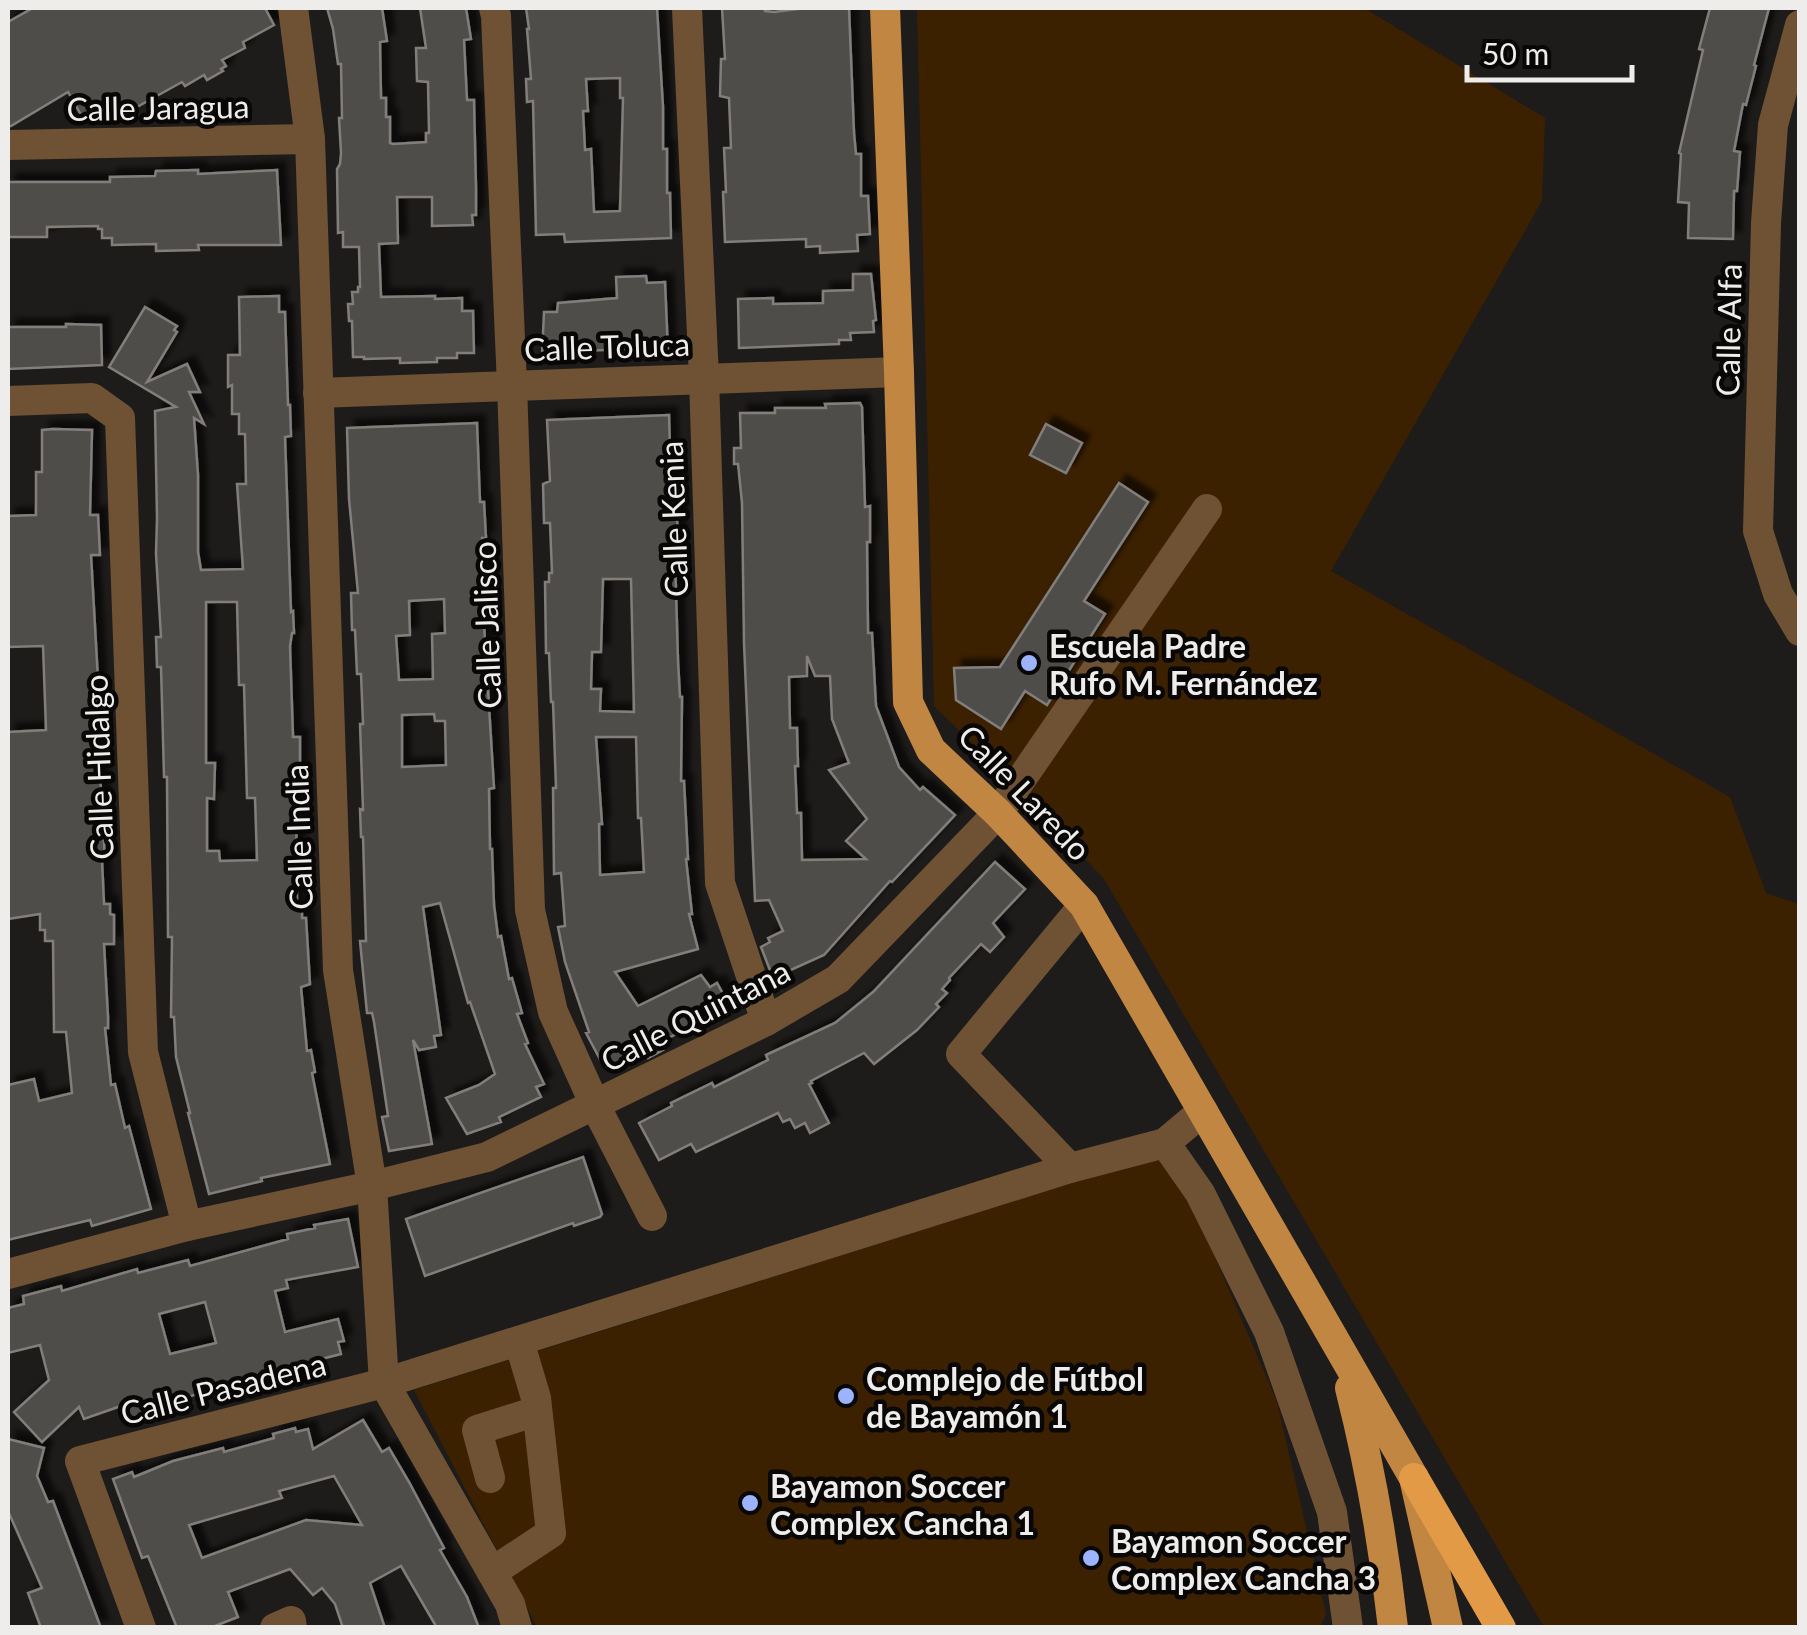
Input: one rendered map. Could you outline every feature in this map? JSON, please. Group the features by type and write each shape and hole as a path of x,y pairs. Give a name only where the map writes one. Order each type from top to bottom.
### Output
{"highway":[{"path":"1414,1478 1500,1628"}],"main road":[{"name":"Calle Laredo","path":"885,8 908,702 931,750 998,813 1084,905 1414,1478 1448,1628"},
{"path":"1341,1351 1369,1463 1393,1628"}],"street":[{"name":"Calle India","path":"293,8 310,139 338,970 372,1186 384,1383 510,1604 516,1628"},
{"name":"Calle Jalisco","path":"494,8 530,910 553,1012 595,1106 652,1216"},
{"name":"Calle Kenia","path":"686,8 704,378 720,884 766,1020"},
{"name":"Calle Alfa","path":"1800,25 1773,125 1766,224 1758,531 1778,594 1800,630"},
{"name":"Calle Jaragua","path":"8,146 310,139"},
{"name":"Calle Toluca","path":"318,393 899,372"},
{"name":"Calle Hidalgo","path":"8,401 92,398 120,418 143,1052 187,1226"},
{"name":"Calle Quintana","path":"8,1274 187,1226 487,1157 766,1020 838,979 998,813 1207,508"},
{"path":"1070,1168 961,1054 1084,905"},
{"path":"1203,1111 1165,1142 1196,1186 1269,1332 1332,1512 1348,1628"},
{"name":"Calle Pasadena","path":"141,1628 80,1461 384,1383 1070,1168 1165,1142"},
{"path":"1196,1186 1236,1168"},
{"path":"492,1572 551,1534 536,1398 519,1341"},
{"path":"490,1478 476,1430 537,1411"},
{"path":"275,1628 291,1621 292,1628"}],"shaded area":[{"path":"917,8 1364,8 1545,118 1542,201 1331,571 1730,797 1766,893 1799,904 1799,1627 1544,1627 1104,879 1038,807 934,706"},
{"name":"Complejo de Fútbol de Bayamón 1","path":"1170,1152 1277,1402 1326,1614 1320,1628 537,1627 414,1390"}],"building":[{"path":"33,8 265,8 274,25 243,42 245,48 222,60 226,66 223,71 207,80 204,75 185,86 182,82 117,118 85,122 68,92 8,126 8,22"},
{"path":"327,8 382,8 387,41 380,42 381,98 386,98 393,144 426,142 429,133 428,82 417,81 416,48 426,48 420,8 466,8 471,39 464,40 467,100 474,100 473,225 432,226 432,197 397,197 398,243 379,244 381,297 462,298 462,311 473,311 474,353 457,353 457,358 437,358 437,362 400,363 400,358 353,357 348,304 353,304 352,292 358,292 360,287 359,247 343,247 343,232 338,233 341,64"},
{"path":"526,8 657,8 671,238 565,242 564,234 536,235 533,101 527,102 526,79 531,79","holes":["620,78 620,211 594,212 591,149 585,150 586,79"]},
{"path":"722,8 764,8 774,12 849,8 854,133 856,154 861,154 861,196 868,196 870,234 857,235 858,251 820,253 820,246 806,247 806,239 725,242 724,148 731,148 729,98 720,96 721,59 725,59"},
{"path":"1710,8 1769,8 1734,151 1740,152 1733,239 1688,238 1689,203 1678,202 1679,153"},
{"path":"198,170 198,174 277,170 281,245 198,245 199,250 156,251 156,244 112,245 112,238 102,238 98,226 47,227 47,237 8,237 8,182 110,182 110,177"},
{"path":"853,274 871,274 874,332 850,333 851,340 839,340 839,344 739,348 738,299 773,298 773,304 823,303 823,291 853,290"},
{"path":"646,276 647,283 665,282 668,352 580,351 580,358 546,359 542,355 544,312 557,312 558,303 617,298 616,277"},
{"path":"279,296 279,312 285,312 291,436 285,437 294,633 290,646 293,737 300,737 300,778 296,778 297,909 302,909 302,918 306,918 310,984 301,987 307,1051 311,1050 330,1164 261,1178 262,1181 209,1194 188,1113 171,1017 167,777 156,637 161,637 155,411 176,407 109,367 145,307 177,326 147,382 187,364 200,392 189,392 204,424 194,418 201,570 243,569 237,484 246,484 245,434 239,434 239,414 232,414 232,385 228,387 228,355 240,355 239,297","holes":["206,602 237,602 247,798 255,798 257,860 220,861 219,851 207,851 207,798 214,799 215,763 206,763"]},
{"path":"101,325 102,365 8,369 8,327"},
{"path":"860,403 862,407 865,507 870,506 868,633 872,633 876,706 899,767 920,790 923,787 955,815 824,955 773,978 761,947 770,942 768,938 783,931 769,900 755,901 742,503 734,448 741,448 740,413 826,408 825,404","holes":["807,656 815,676 830,676 832,719 849,763 829,770 867,819 846,841 866,859 802,860 795,766 797,728 790,728 789,677 807,676"]},
{"path":"669,415 671,478 679,478 679,556 675,556 682,697 681,781 689,914 698,949 615,972 638,1006 701,975 710,987 717,983 727,1001 717,1007 721,1015 659,1043 663,1050 648,1058 644,1051 611,1069 608,1063 603,1065 586,1033 589,1032 565,962 558,927 565,926 561,873 554,874 553,702 546,653 545,582 549,582 552,573 550,523 544,523 543,484 550,481 547,420","holes":["603,579 631,579 634,712 600,711 601,689 591,689 592,652 601,652","596,737 636,737 644,872 600,875 602,824"]},
{"path":"477,423 480,502 484,502 486,538 482,538 494,788 489,789 494,905 498,937 501,936 509,979 512,978 522,1013 517,1014 528,1043 525,1044 544,1084 536,1087 541,1097 499,1117 501,1122 467,1134 446,1098 495,1074 468,1003 440,903 423,907 441,1035 434,1036 436,1047 419,1050 413,1040 432,1144 389,1151 382,1117 388,1116 374,1022 372,1013 367,1013 360,941 366,941 360,809 363,810 363,724 361,674 357,674 352,630 351,593 358,593 347,428","holes":["444,599 445,633 432,634 433,679 399,680 396,636 410,635 409,601","434,714 435,721 445,721 446,765 402,767 402,715"]},
{"path":"1046,424 1082,443 1066,473 1030,455"},
{"path":"42,430 92,430 90,515 98,515 100,555 91,555 98,680 96,773 100,773 104,904 110,904 110,914 114,915 114,944 104,944 108,1017 105,1028 111,1085 115,1084 125,1128 129,1126 151,1209 92,1226 90,1220 8,1240 8,1085 34,1079 39,1101 72,1093 66,1032 54,1032 53,941 45,941 40,914 8,919 8,732 46,730 43,646 8,647 8,516 36,515 36,472 42,472"},
{"path":"1119,483 1148,502 1084,601 1105,614 1047,705 1025,691 1001,729 956,700 954,668 1000,667"},
{"path":"995,862 1025,889 993,923 1004,937 990,952 981,944 949,978 942,989 947,993 936,1004 939,1007 874,1064 864,1053 811,1081 809,1084 829,1123 810,1133 805,1123 795,1128 790,1119 783,1122 778,1113 696,1152 691,1144 659,1160 639,1123 672,1106 671,1103 712,1083 714,1087 768,1060 766,1055 835,1023 873,992"},
{"path":"583,1157 600,1217 425,1276 406,1219"},
{"path":"348,1219 358,1267 286,1280 288,1288 275,1291 285,1332 338,1319 344,1341 338,1342 341,1354 294,1366 295,1372 253,1383 252,1379 162,1404 163,1408 130,1418 124,1418 121,1406 84,1419 79,1407 42,1442 14,1412 49,1380 40,1345 8,1353 8,1308 24,1304 23,1296 61,1286 62,1291 137,1269 138,1273 188,1260 190,1266 288,1239 287,1234 315,1228 314,1225","holes":["205,1302 216,1343 170,1354 159,1314"]},
{"path":"363,1420 382,1452 389,1448 444,1548 440,1550 467,1597 479,1628 437,1628 401,1566 370,1583 385,1628 343,1628 335,1604 322,1588 313,1595 290,1569 228,1592 238,1617 210,1628 177,1628 148,1556 142,1558 113,1479 132,1472 134,1477 173,1461 274,1438 273,1434 295,1428 296,1432 308,1429 313,1449","holes":["334,1476 362,1525 306,1520 202,1558 189,1525 282,1498 279,1491"]},
{"path":"8,1439 44,1448 37,1476 48,1502 53,1501 101,1628 41,1628 28,1593 42,1588 8,1511"}],"place":[{"name":"Escuela Padre Rufo M. Fernández","path":"1029,663"},
{"name":"Complejo de Fútbol de Bayamón 1","path":"846,1396"},
{"name":"Bayamon Soccer Complex Cancha 1","path":"750,1503"},
{"name":"Bayamon Soccer Complex Cancha 3","path":"1091,1558"}]}
